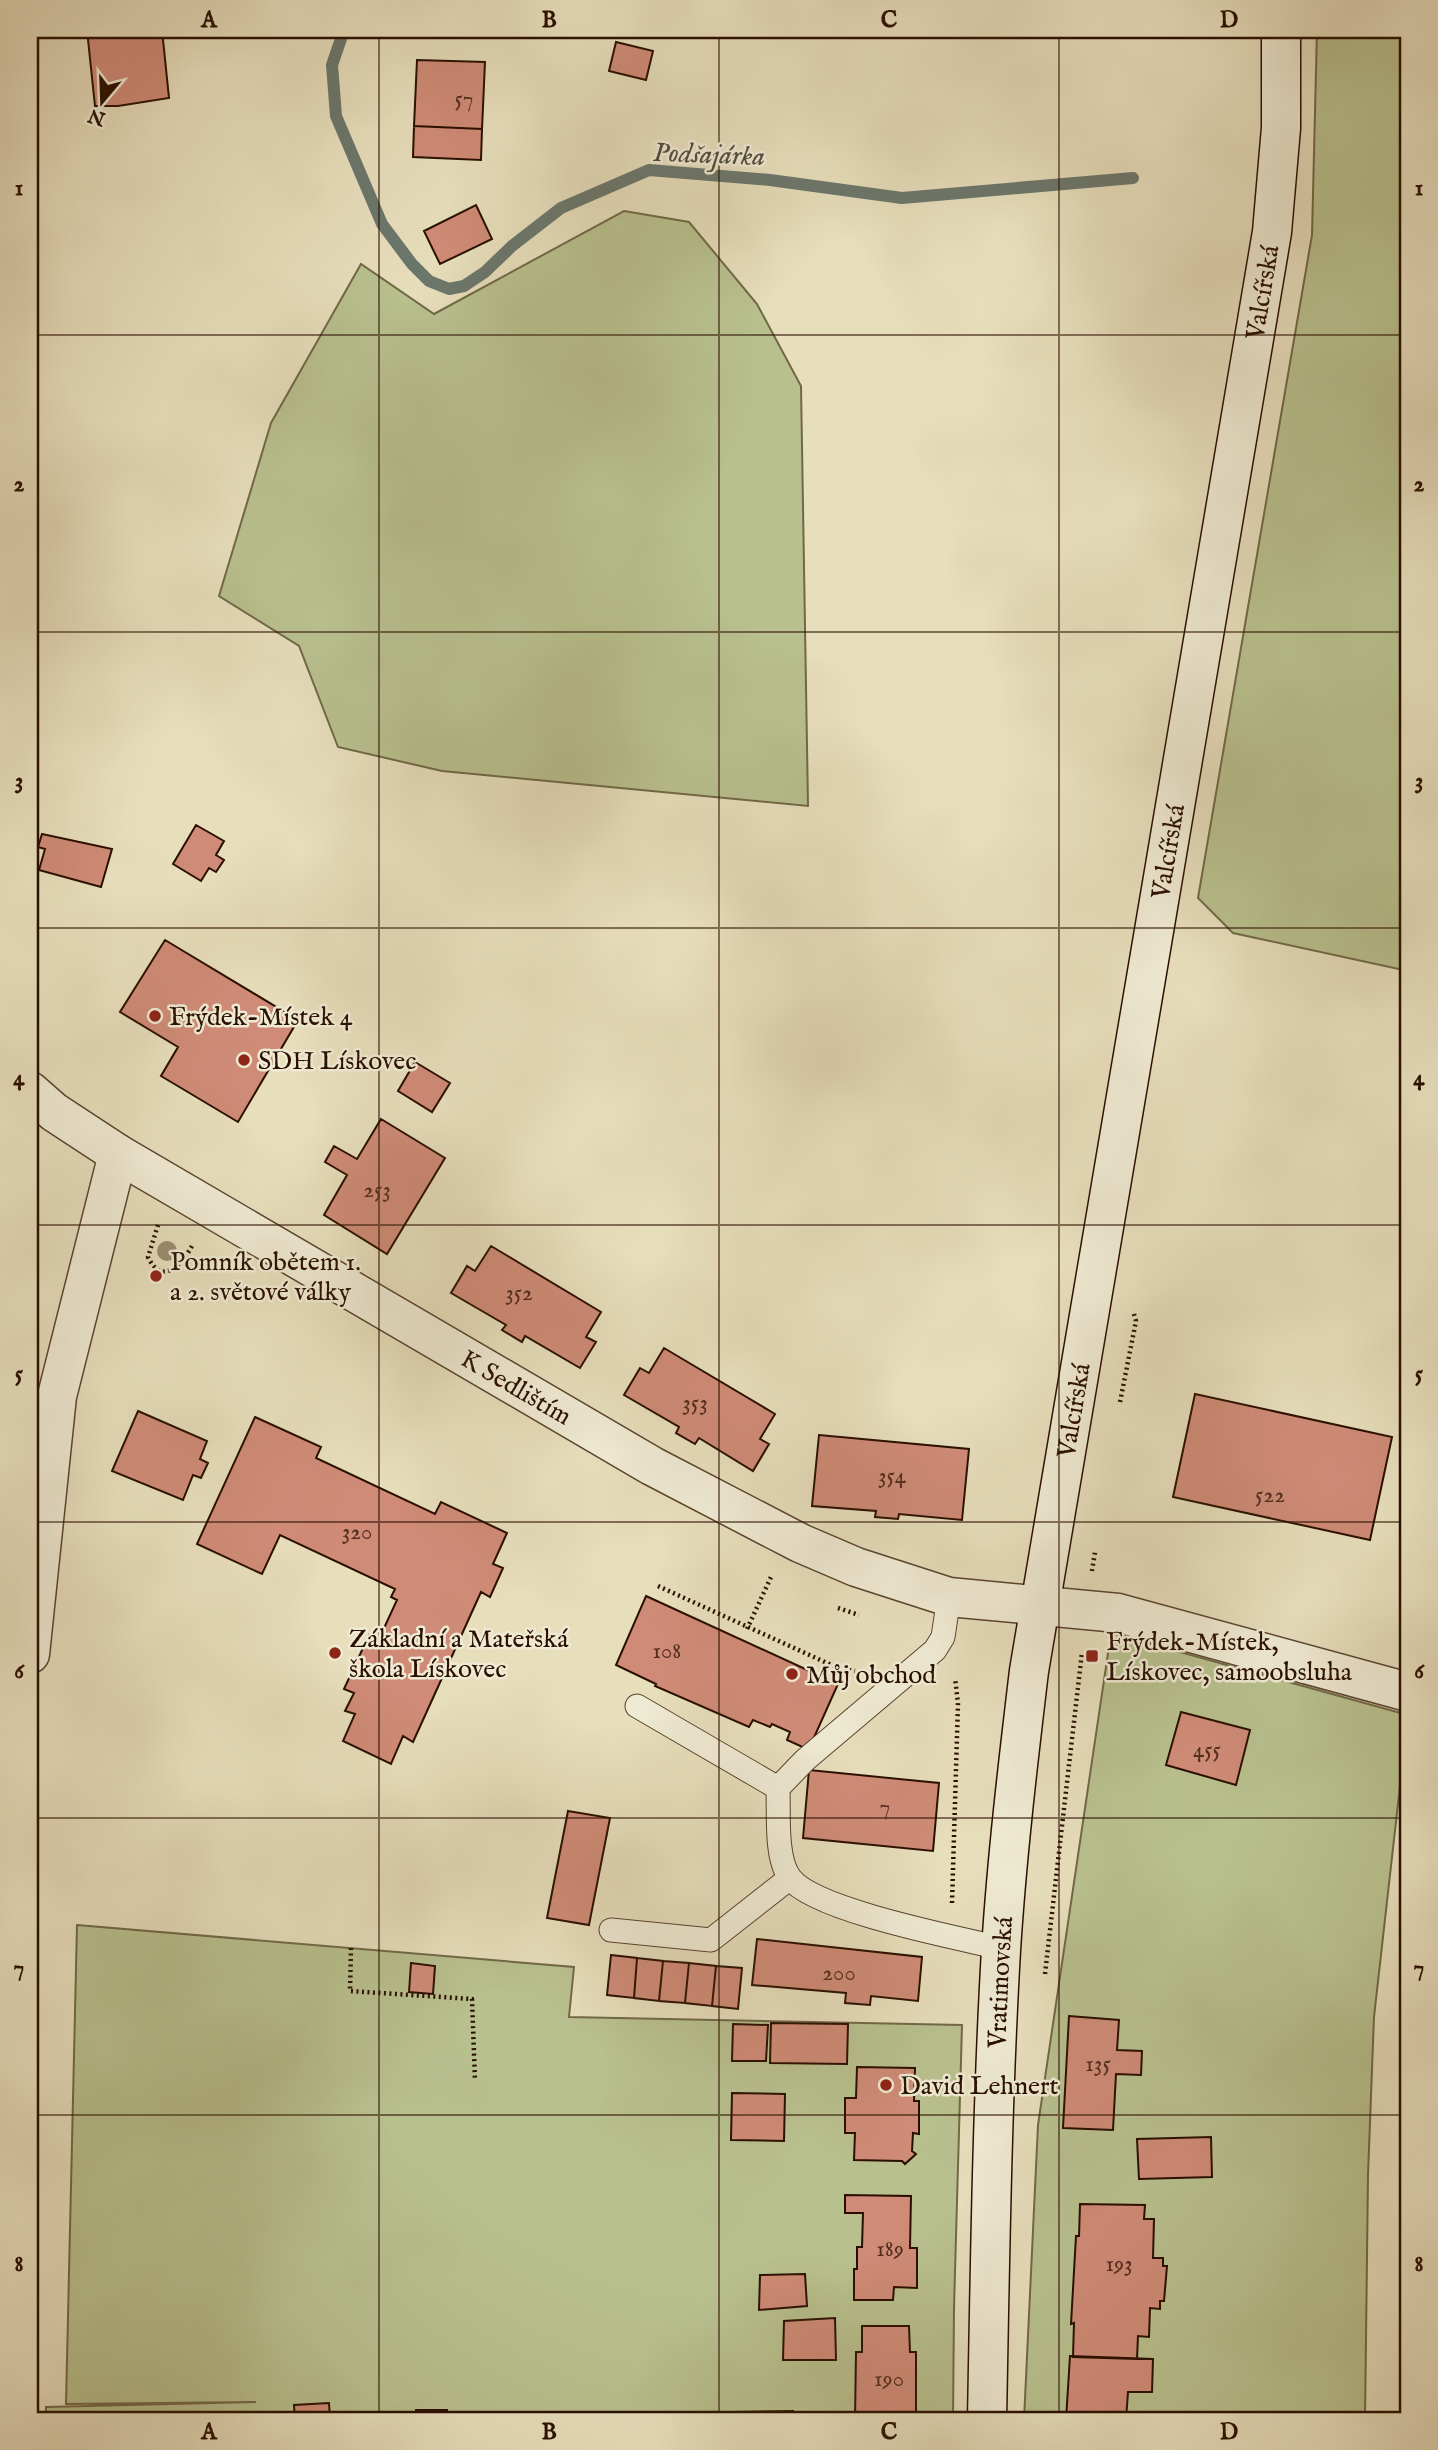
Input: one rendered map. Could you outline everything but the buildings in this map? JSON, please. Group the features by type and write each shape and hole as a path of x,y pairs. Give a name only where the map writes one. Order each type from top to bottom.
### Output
{"main road":[{"name":"Valcířská","path":"1029,1671 1272,232 1281,128 1282,30"},
{"name":"K Sedlištím","path":"30,1091 54,1112 118,1154 561,1414 700,1492 800,1543 856,1567 949,1597 1118,1613 1408,1692"},
{"path":"30,1654 57,1396 118,1154"},
{"name":"Vratimovská","path":"987,2420 992,2144 1001,1948 1029,1671"}],"lane":[{"path":"949,1597 943,1636 935,1650 805,1760 778,1788 781,1854 790,1878 817,1898 849,1910 1001,1948"},
{"path":"637,1706 778,1788"},
{"path":"611,1930 711,1940 790,1878"}],"path":[{"path":"163,1215 148,1257 158,1269 166,1271 178,1267 196,1238"},
{"path":"1118,1412 1136,1321 1132,1311"},
{"path":"1044,1981 1096,1544"},
{"path":"747,1629 771,1577"},
{"path":"935,1650 953,1668 958,1703 950,1936"},
{"path":"351,1948 350,1991 472,1999 475,2081"}],"green space":[{"path":"1317,30 1408,30 1408,971 1233,933 1198,898 1312,235"},
{"path":"624,211 689,222 757,304 801,386 808,806 442,771 338,747 299,646 219,596 271,423 361,264 434,314"},
{"path":"1111,1633 1408,1715 1374,2017 1368,2175 1365,2420 1024,2420 1038,2125"},
{"path":"77,1925 574,1967 569,2017 962,2025 953,2420 46,2420 46,2407 256,2402 66,2404"}],"waterway":[{"name":"Podšajárka","path":"344,30 332,65 336,116 382,224 412,264 429,281 449,289 464,286 485,272 512,246 561,208 649,170 770,180 902,198 1133,178"}],"place":[{"name":"Frýdek-Místek 4","path":"155,1016"},
{"name":"SDH Lískovec","path":"244,1060"},
{"name":"Pomník obětem 1. a 2. světové války","path":"156,1276"},
{"name":"Základní a Mateřská škola Lískovec","path":"335,1653"},
{"name":"Frýdek-Místek, Lískovec, samoobsluha","path":"1092,1656"},
{"name":"Můj obchod","path":"792,1674"},
{"name":"David Lehnert","path":"886,2085"}]}
